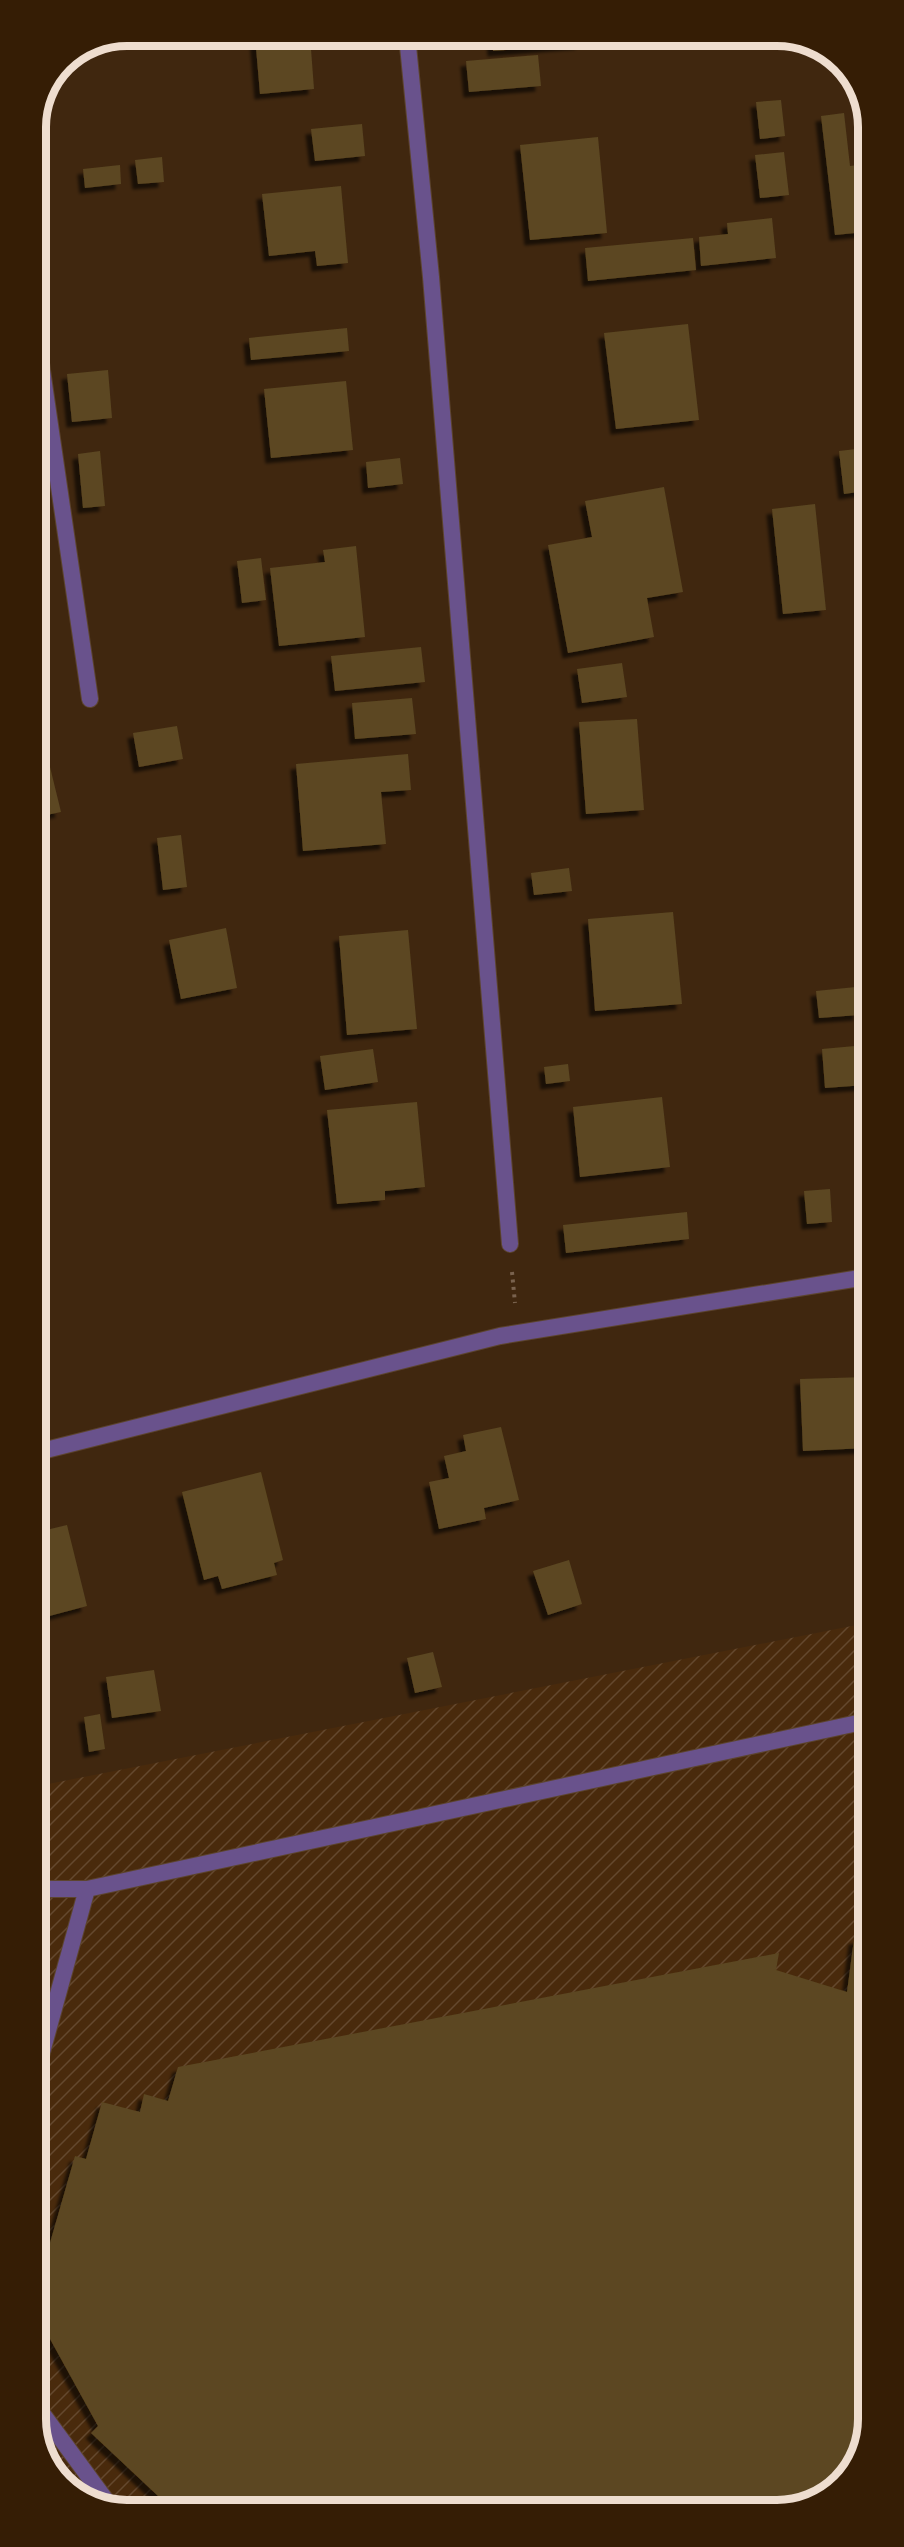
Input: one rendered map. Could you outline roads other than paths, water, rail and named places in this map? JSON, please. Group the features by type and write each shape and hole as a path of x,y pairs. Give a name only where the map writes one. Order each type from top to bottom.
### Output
{"lane":[{"path":"408,46 432,289 510,1244"},
{"path":"46,398 90,699"},
{"path":"46,1450 517,1333 858,1278"},
{"path":"46,1889 87,1888 858,1723"},
{"path":"46,2037 87,1888"},
{"path":"46,2419 103,2497"}]}
